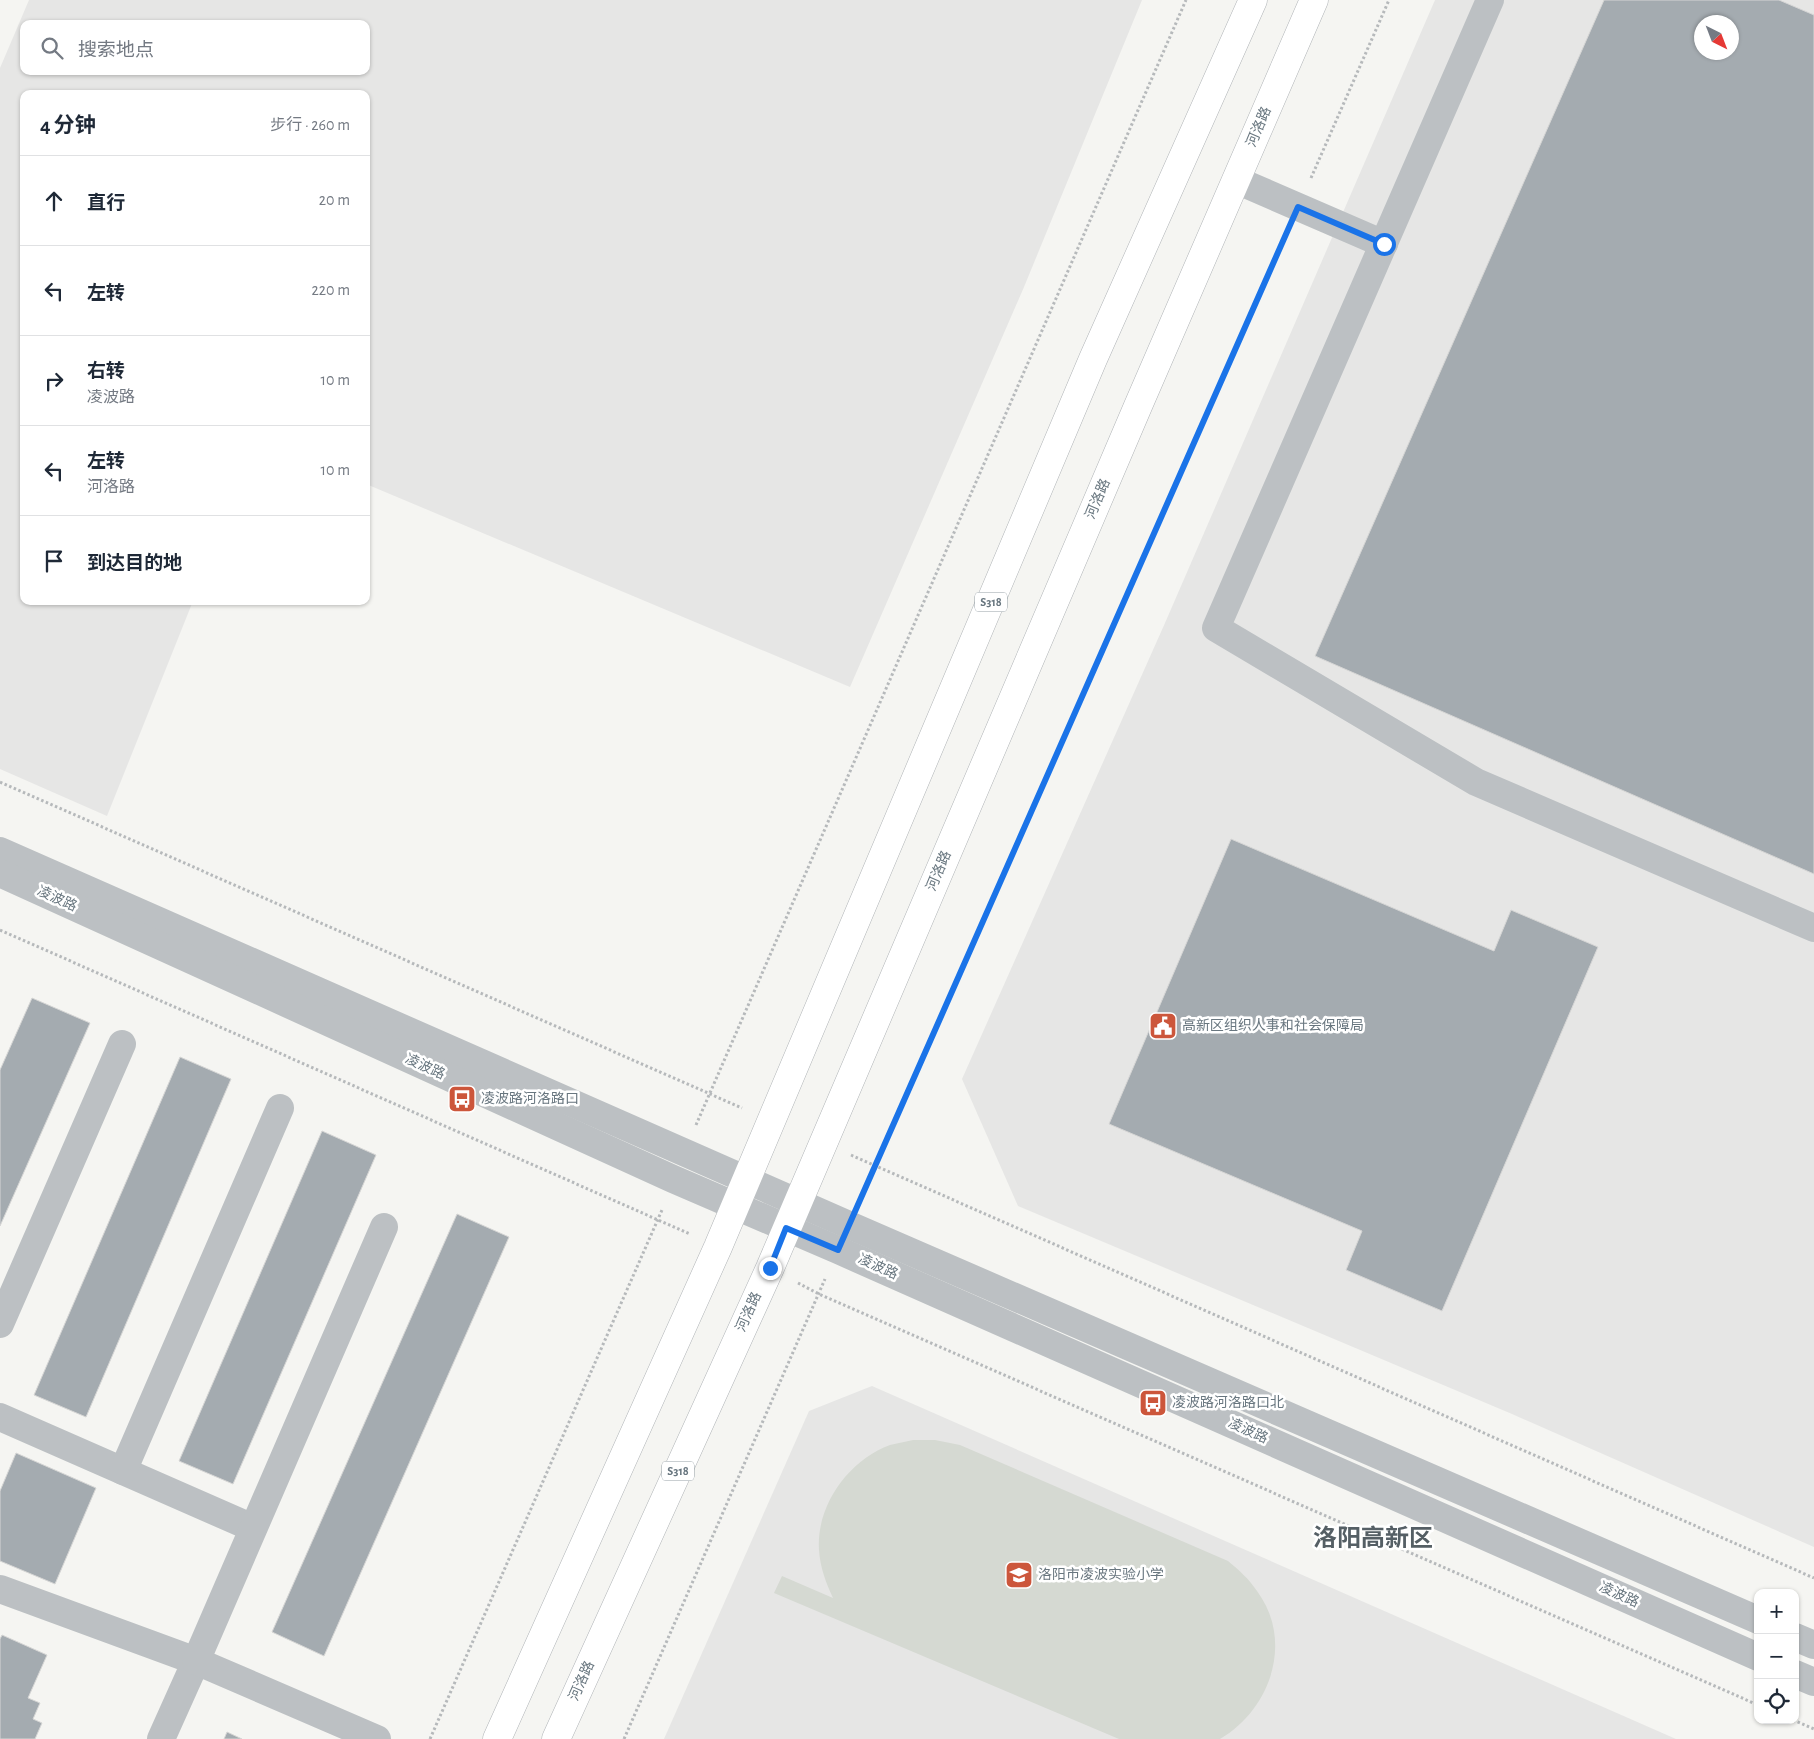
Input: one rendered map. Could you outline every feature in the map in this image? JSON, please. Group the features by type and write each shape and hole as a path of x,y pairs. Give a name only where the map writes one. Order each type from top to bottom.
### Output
{"main road":[{"name":"S318","path":"497,1739 718,1247 1093,359 1253,0"},
{"name":"河洛路","path":"556,1739 770,1268 1314,0"}],"street":[{"path":"1490,0 1216,628 1476,782 1814,928"},
{"path":"1236,180 1384,244"},
{"name":"凌波路","path":"0,851 798,1202 1754,1618"},
{"name":"凌波路","path":"0,873 673,1179 838,1250 1754,1655"},
{"path":"0,1324 122,1044"},
{"path":"123,1471 280,1108"},
{"path":"161,1739 384,1227"},
{"path":"0,1417 253,1528"},
{"path":"0,1589 196,1661 377,1739"},
{"path":"1799,1639 1814,1645"},
{"path":"1799,1676 1814,1682"}],"path":[{"path":"684,1152 1186,0"},
{"path":"849,1224 1389,0"},
{"path":"0,782 772,1121"},
{"path":"0,930 718,1247"},
{"path":"823,1143 1814,1578"},
{"path":"430,1739 659,1220 673,1179"},
{"path":"624,1739 838,1250"},
{"path":"770,1268 819,1294 1754,1703"},
{"path":"1799,1723 1814,1730"}],"shaded area":[{"path":"29,0 1142,0 1024,287 850,687 370,486 370,90 20,90 20,605 191,605 107,816 0,769 0,68 20,21 20,75 370,75 370,20 20,20"},
{"path":"1435,0 1814,0 1814,1547 1512,1414 1018,1206 962,1079 1165,623"},
{"name":"洛阳市凌波实验小学","path":"872,1386 1676,1739 664,1739 809,1411"},
{"path":"913,1440 935,1440 960,1445 1228,1561 1244,1575 1257,1591 1268,1610 1274,1631 1275,1652 1272,1672 1264,1692 1252,1710 1238,1726 1220,1739 1119,1739 774,1593 782,1576 833,1598 824,1575 819,1550 823,1517 829,1501 838,1486 861,1461 890,1445"}],"building":[{"path":"1604,0 1779,0 1814,15 1814,874 1315,656"},
{"path":"1231,839 1494,951 1511,910 1598,947 1442,1311 1346,1270 1362,1231 1109,1124"},
{"path":"32,998 90,1023 0,1226 0,1070"},
{"path":"180,1057 231,1079 86,1417 34,1395"},
{"path":"322,1131 376,1155 233,1484 179,1461"},
{"path":"457,1214 509,1237 324,1656 272,1632"},
{"path":"16,1453 96,1488 55,1584 0,1561 0,1491"},
{"path":"2,1635 47,1655 28,1698 40,1703 33,1719 42,1723 35,1739 0,1739 0,1639"},
{"path":"227,1732 242,1739 224,1739"}],"place":[{"name":"高新区组织人事和社会保障局","path":"1163,1026"},
{"name":"凌波路河洛路口","path":"462,1099"},
{"name":"凌波路河洛路口北","path":"1153,1403"},
{"name":"洛阳市凌波实验小学","path":"1019,1575"}],"district":[{"name":"洛阳高新区","path":"1373,1539"}],"route":[{"path":"770,1268 786,1228 838,1250 1298,207 1384,244"}]}
